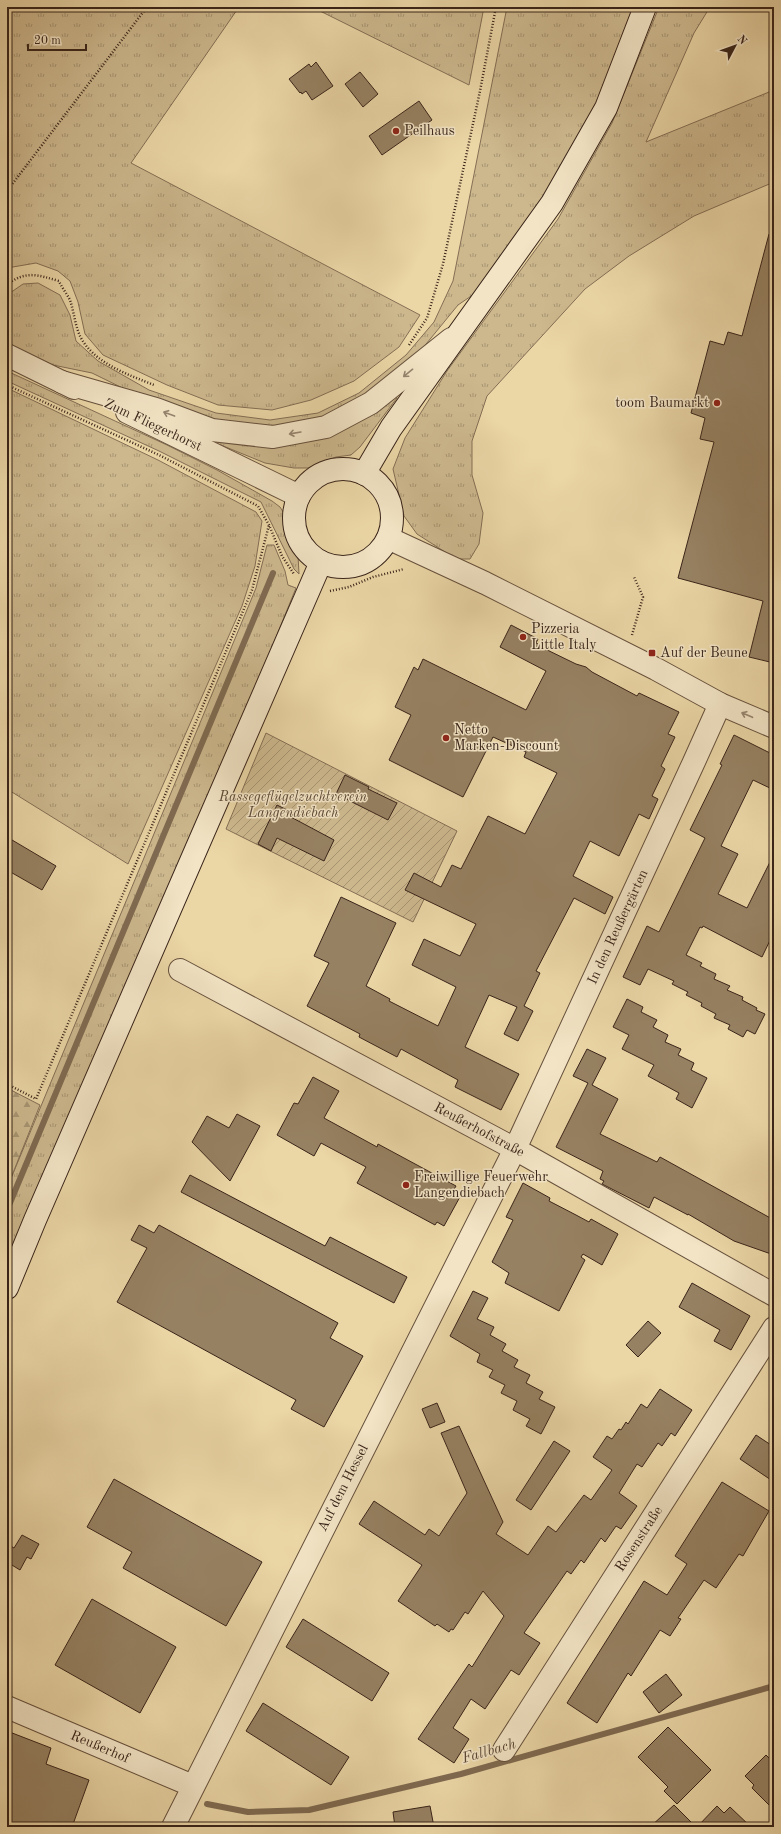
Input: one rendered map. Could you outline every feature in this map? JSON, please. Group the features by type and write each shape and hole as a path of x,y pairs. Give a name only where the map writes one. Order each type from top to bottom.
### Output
{"street":[{"path":"364,474 391,428 552,203 606,108 645,7"},
{"path":"62,382 156,409 212,430 273,437 326,427 371,403 461,332"},
{"name":"Zum Fliegerhorst","path":"7,355 299,496"},
{"path":"350,469 364,474 377,482 386,494 392,516 392,524 388,538 379,551 367,561 352,566 336,567 321,562 308,553 300,540 295,526 294,511 299,496 308,484 320,474 335,470 350,469"},
{"path":"388,538 484,582 626,654 720,704 774,727"},
{"path":"7,1288 35,1220 321,562"},
{"name":"In den Reußergärten","path":"515,1149 720,704"},
{"name":"Reußerhofstraße","path":"180,970 515,1149 774,1295"},
{"name":"Auf dem Hessel","path":"173,1827 515,1149"},
{"name":"Rosenstraße","path":"504,1750 774,1328"},
{"name":"Reußerhof","path":"7,1707 193,1786"}],"path":[{"path":"7,191 146,7"},
{"path":"408,346 427,318 443,264 480,91 496,7"},
{"path":"7,285 15,278 35,274 59,282 70,300 81,337 88,348 100,359 133,376 159,387"},
{"path":"7,385 159,455 258,506 269,526 282,556 296,577 312,584 331,591 349,587 373,577 410,567 420,552"},
{"path":"7,1084 36,1099 252,590 269,526"},
{"path":"626,654 643,596 634,577"}],"green space":[{"path":"7,7 239,7 131,163 420,315 399,347 354,381 311,400 272,410 218,405 167,385 103,355 85,334 78,302 70,281 58,271 36,263 7,268"},
{"path":"312,7 484,7 469,85"},
{"path":"507,7 634,7 597,104 544,199 477,292 458,305 413,360 368,399 323,422 273,432 214,426 147,400 92,373 53,365 21,352 7,343 7,295 23,284 38,283 60,295 70,315 76,341 98,361 149,390 216,413 270,420 318,413 359,393 406,355 434,322 453,281"},
{"path":"659,7 710,7 694,33 646,142 774,90 774,182 694,216 629,256 585,289 487,396 472,441 472,475 483,513 479,544 470,559 456,559 417,534 404,516 393,469 405,438 447,371 558,219 612,123"},
{"path":"7,371 167,445 217,470 272,501 280,507 287,518 298,555 299,574 294,569 261,502 159,451 7,381"},
{"path":"7,388 158,460 256,512 262,521 255,566 242,606 128,864 7,789"},
{"path":"394,394 397,398 360,447 351,455 336,457 308,468 294,468 265,463 206,439 271,443"},
{"path":"267,545 274,545 285,571 288,585 296,588 206,809 7,1266 7,1188 256,588"},
{"name":"Rassegeflügelzuchtverein Langendiebach","path":"266,733 457,831 413,922 226,829"},
{"path":"7,1088 40,1105 7,1188"}],"building":[{"path":"316,62 333,86 312,100 306,91 302,94 301,92 300,93 289,79 309,64 311,67"},
{"path":"360,72 378,94 363,107 345,84"},
{"name":"Peilhaus","path":"419,101 432,120 382,155 369,136"},
{"path":"769,234 774,235 774,663 749,657 763,601 678,578 714,442 700,439 705,418 691,413 710,341 724,345 728,332 742,336"},
{"path":"511,625 538,639 536,643 540,645 539,646 576,664 586,667 592,672 637,696 639,693 679,712 668,734 675,737 661,766 665,769 652,796 658,799 649,819 639,814 619,856 590,841 573,876 613,897 605,914 574,898 536,971 540,973 524,1006 533,1011 518,1041 504,1034 517,1007 489,995 465,1047 519,1074 501,1110 455,1087 458,1080 401,1049 397,1057 359,1037 360,1034 307,1006 329,963 314,956 341,897 396,923 366,986 390,999 389,1001 438,1026 456,987 412,965 424,939 460,956 476,924 405,890 414,873 441,887 452,865 461,869 488,816 525,834 557,773 524,757 526,752 493,737 463,797 389,760 411,715 395,707 414,667 418,670 423,659 526,710 546,671 500,647"},
{"path":"734,735 774,755 774,790 753,780 721,846 738,854 718,894 747,908 774,854 774,932 762,957 703,926 702,928 700,927 686,955 702,963 700,966 716,974 714,979 730,986 727,990 743,997 742,1000 757,1008 756,1010 765,1014 755,1034 747,1030 743,1037 728,1029 730,1025 714,1018 716,1014 701,1006 702,1003 686,995 688,992 672,984 674,981 648,969 640,985 623,977 647,926 659,932 705,838 690,830 722,765 720,764"},
{"path":"345,775 369,787 368,789 397,803 388,820 336,794"},
{"path":"277,805 291,812 289,816 334,840 324,861 277,838 271,851 258,844"},
{"path":"7,837 56,866 42,890 7,870"},
{"path":"627,999 643,1007 641,1012 657,1020 653,1027 668,1035 665,1042 681,1049 678,1055 694,1063 691,1070 707,1078 692,1108 676,1099 679,1093 648,1076 654,1065 622,1049 629,1035 613,1027"},
{"path":"587,1049 606,1058 592,1085 618,1099 600,1134 657,1162 660,1157 774,1220 774,1255 734,1241 688,1214 654,1197 649,1208 602,1184 604,1181 600,1179 603,1171 556,1147 588,1083 573,1076"},
{"path":"313,1077 339,1091 324,1118 377,1147 378,1144 456,1186 453,1191 461,1195 444,1226 437,1222 435,1225 357,1183 366,1167 321,1143 314,1156 277,1135 294,1103 298,1104"},
{"path":"237,1114 260,1126 230,1181 192,1142 207,1116 229,1128"},
{"path":"190,1175 325,1246 330,1237 407,1277 394,1303 181,1192"},
{"path":"523,1183 550,1198 549,1201 589,1222 591,1219 618,1234 602,1265 583,1254 581,1257 585,1260 559,1311 505,1283 509,1273 492,1262 513,1220 506,1217"},
{"path":"139,1225 154,1233 159,1225 338,1323 330,1338 363,1356 324,1427 291,1409 296,1400 117,1302 147,1248 131,1240"},
{"path":"692,1283 750,1316 731,1350 714,1341 720,1330 679,1307"},
{"path":"473,1291 488,1298 477,1319 494,1327 490,1335 506,1344 502,1351 518,1360 514,1367 530,1375 526,1383 543,1392 539,1399 555,1407 541,1434 526,1426 530,1419 513,1410 517,1401 501,1393 505,1385 489,1377 493,1370 477,1362 480,1354 450,1336"},
{"path":"648,1321 661,1333 638,1357 626,1345"},
{"path":"660,1389 692,1410 675,1436 671,1433 662,1446 658,1443 642,1467 637,1464 619,1493 637,1506 621,1529 616,1526 605,1542 601,1538 584,1563 581,1560 571,1574 567,1571 524,1633 540,1643 519,1675 511,1670 485,1709 471,1699 453,1728 469,1739 454,1763 418,1739 469,1664 472,1667 504,1616 483,1591 468,1614 465,1612 453,1630 451,1629 449,1632 437,1624 435,1626 398,1601 422,1565 359,1524 374,1501 425,1535 429,1529 439,1536 467,1493 441,1433 459,1426 503,1522 496,1534 528,1555 548,1526 556,1532 584,1495 591,1500 612,1470 593,1457 607,1436 612,1439 619,1429 621,1430 626,1422 628,1424 641,1404 647,1408"},
{"path":"437,1403 445,1422 430,1428 422,1409"},
{"path":"756,1435 774,1447 774,1482 740,1459"},
{"path":"554,1441 570,1451 531,1510 516,1500"},
{"path":"114,1479 262,1562 226,1626 123,1568 132,1552 87,1527"},
{"path":"722,1482 769,1511 743,1556 739,1554 716,1588 704,1580 678,1618 681,1619 670,1636 660,1630 631,1676 628,1673 597,1723 567,1703 644,1581 667,1595 687,1564 675,1556"},
{"path":"22,1535 39,1544 31,1559 27,1557 20,1570 7,1562 7,1544 14,1548"},
{"path":"92,1599 176,1647 140,1713 55,1665"},
{"path":"303,1619 389,1673 372,1701 286,1647"},
{"path":"666,1674 682,1695 659,1713 643,1692"},
{"path":"263,1703 349,1757 331,1785 246,1731"},
{"path":"668,1727 711,1770 677,1804 664,1791 668,1787 638,1757"},
{"path":"7,1731 51,1748 46,1764 89,1780 72,1827 7,1827"},
{"path":"766,1755 774,1763 774,1810 752,1788 754,1785 745,1776"},
{"path":"674,1805 696,1827 650,1827"},
{"path":"430,1806 434,1827 395,1827 393,1812"},
{"path":"717,1806 724,1813 730,1807 751,1827 697,1827"}],"waterway":[{"path":"7,1210 273,573"},
{"name":"Fallbach","path":"207,1804 248,1812 309,1810 461,1774 774,1686"}],"place":[{"name":"Peilhaus","path":"396,131"},
{"name":"toom Baumarkt","path":"717,403"},
{"name":"Pizzeria Little Italy","path":"523,637"},
{"name":"Auf der Beune","path":"652,653"},
{"name":"Netto Marken-Discount","path":"446,738"},
{"name":"Freiwillige Feuerwehr Langendiebach","path":"406,1185"}]}
